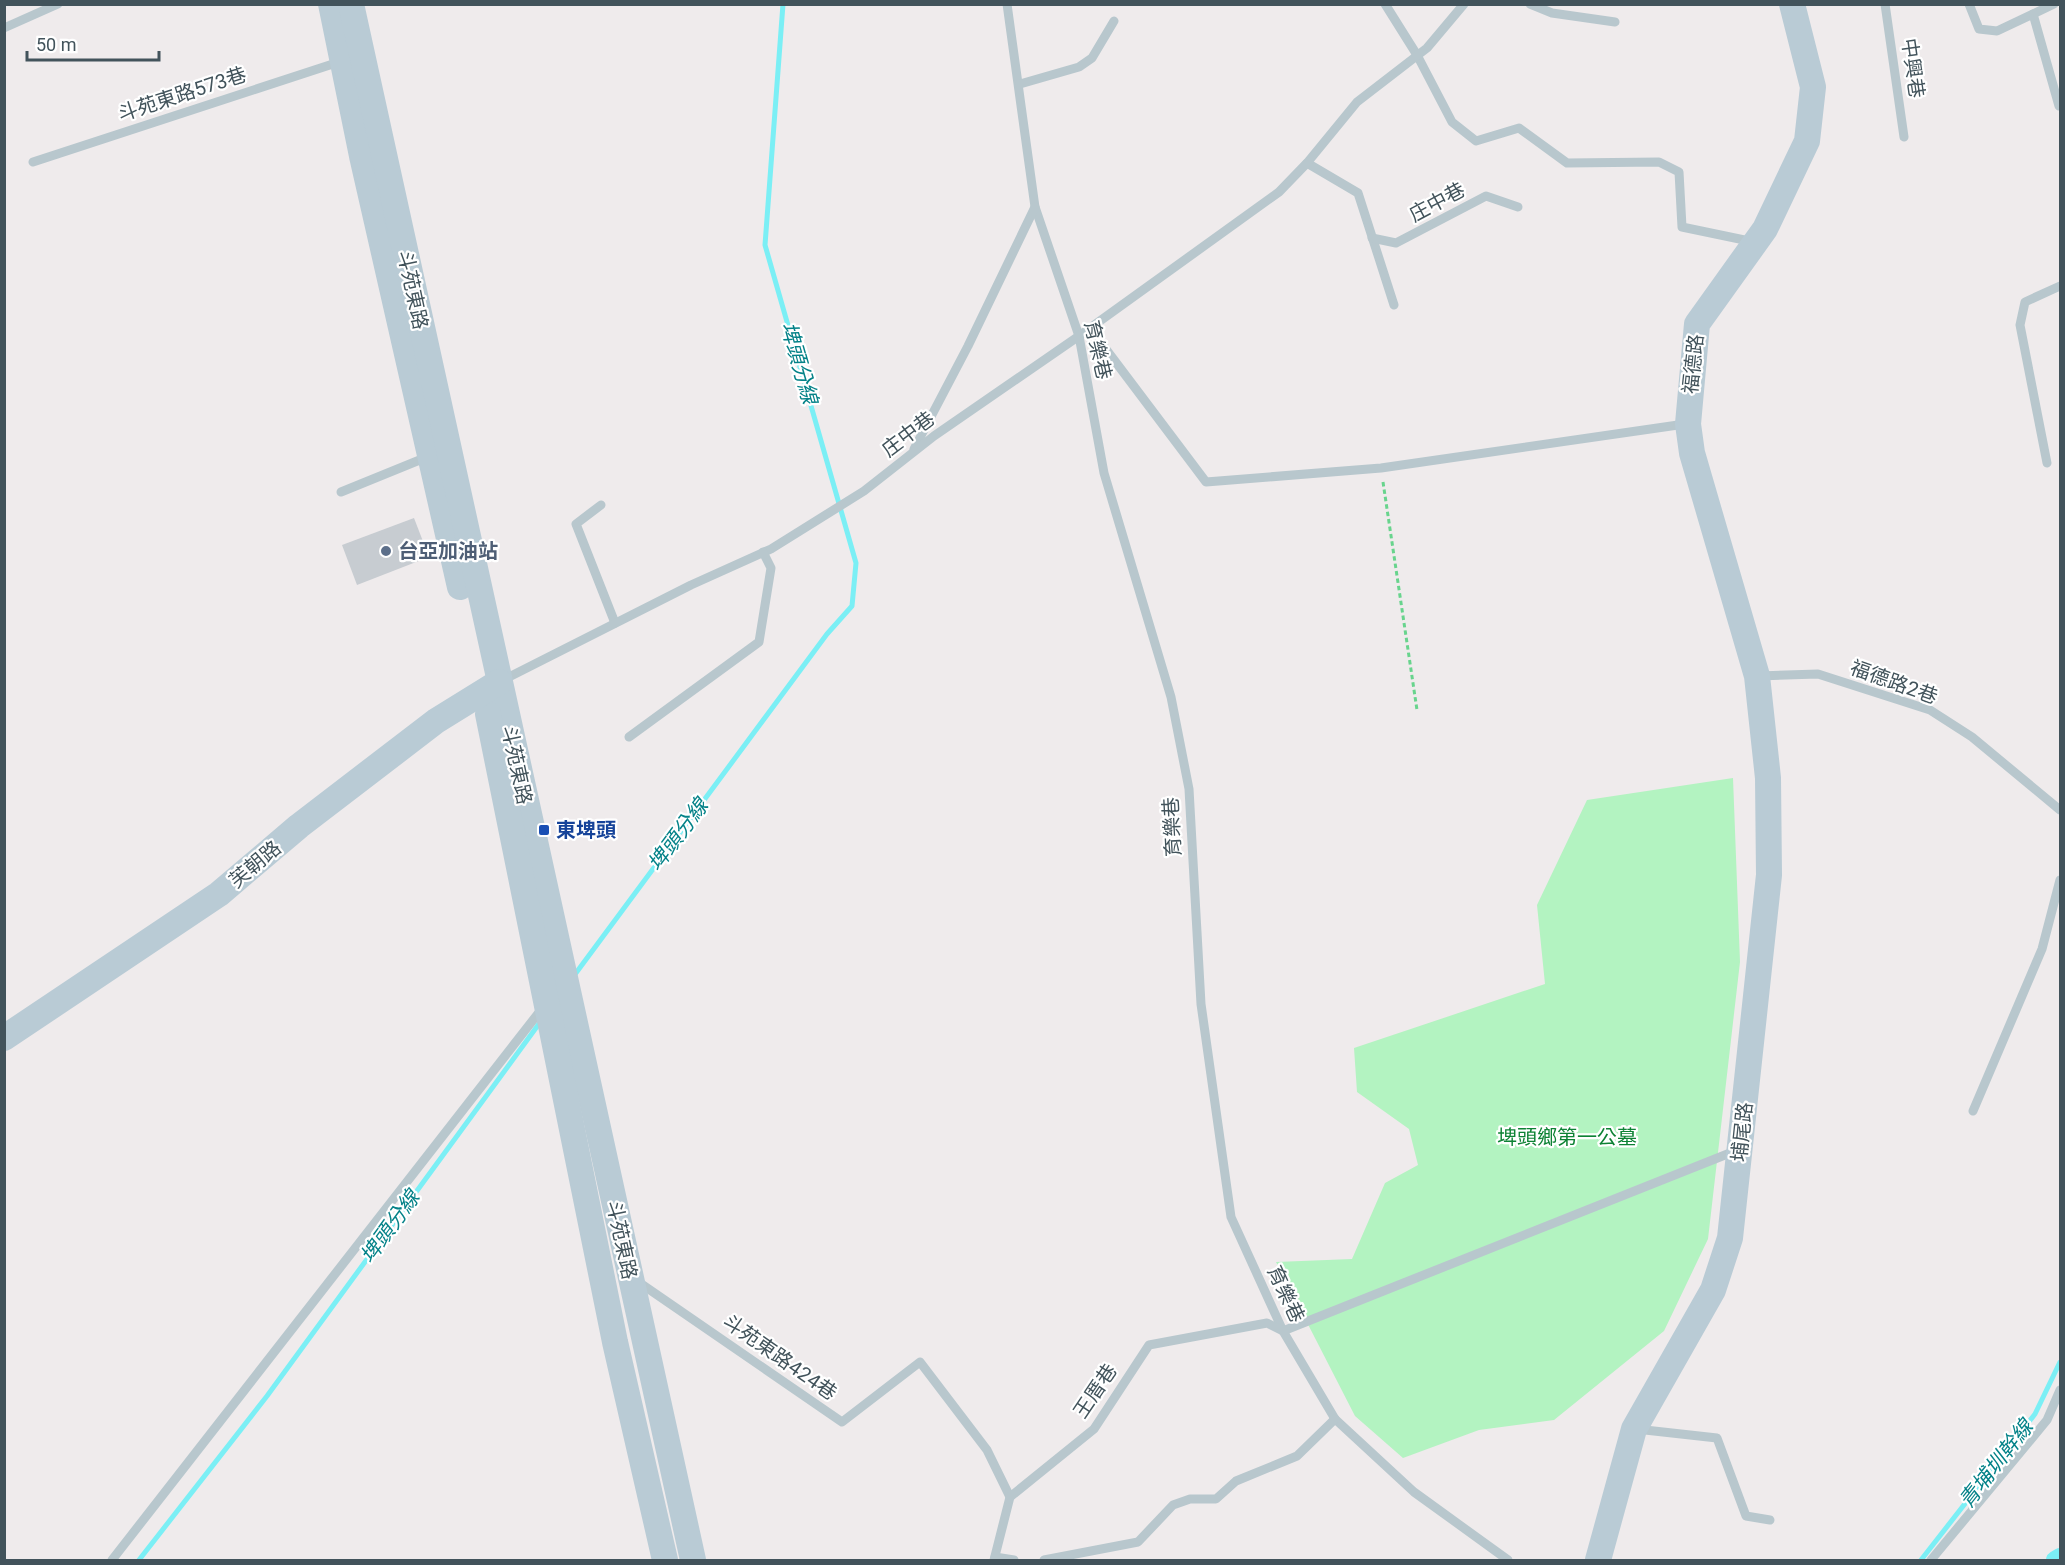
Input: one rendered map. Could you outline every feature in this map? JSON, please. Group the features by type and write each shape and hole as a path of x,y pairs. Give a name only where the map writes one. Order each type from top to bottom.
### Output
{"main road":[{"name":"斗苑東路","path":"331,4 342,61 382,198 491,686 555,990 615,1342 665,1560"},
{"name":"斗苑東路","path":"351,4 382,198 430,455 445,479"},
{"name":"福德路","path":"1757,676 1692,453 1688,424 1697,324 1765,229 1807,141 1813,87 1792,4"},
{"name":"埔尾路","path":"1598,1560 1634,1429 1713,1290 1730,1238 1769,875 1768,778 1757,676"},
{"name":"芙朝路","path":"4,1038 219,894 299,826 436,721 491,686"},
{"name":"斗苑東路","path":"555,990 630,1276 693,1560"}],"lane":[{"path":"4,28 58,4"},
{"name":"育樂巷","path":"1007,4 1020,84 1035,207 1079,336 1104,473 1171,697 1188,789 1201,1004 1231,1217 1283,1331 1335,1419 1414,1492 1508,1560"},
{"path":"1385,4 1417,55 1452,122 1476,141 1519,129 1567,164 1659,162 1679,172 1682,227 1756,242"},
{"name":"庄中巷","path":"491,686 615,623 764,552 864,491 912,453 1279,192 1307,163 1357,102 1427,48 1464,4"},
{"path":"1530,4 1552,13 1615,22"},
{"name":"中興巷","path":"1885,4 1904,137"},
{"path":"1969,4 1979,29 1997,31 2054,4"},
{"path":"2033,14 2059,106"},
{"path":"1020,84 1079,67 1092,58 1114,21"},
{"name":"斗苑東路573巷","path":"33,162 342,61"},
{"path":"1307,163 1358,193 1394,305"},
{"name":"庄中巷","path":"1372,238 1396,243 1486,196 1518,207"},
{"path":"912,453 968,346 1035,207"},
{"path":"2047,463 2020,325 2025,302 2061,286"},
{"path":"1090,328 1206,482 1381,468 1688,424"},
{"path":"341,492 430,455"},
{"path":"601,505 576,524 615,623"},
{"path":"629,737 759,642 771,568 764,552"},
{"name":"福德路2巷","path":"1757,676 1818,674 1930,710 1972,737 2061,810"},
{"path":"1973,1111 2042,949 2061,880"},
{"path":"112,1560 555,990"},
{"path":"1283,1331 1740,1149"},
{"name":"斗苑東路424巷","path":"630,1276 842,1422 920,1362 987,1450 1010,1497"},
{"name":"王厝巷","path":"1010,1497 1094,1429 1149,1345 1267,1323 1283,1331"},
{"path":"1931,1560 2047,1420 2061,1390"},
{"path":"1044,1560 1138,1542 1173,1505 1190,1498 1216,1499 1236,1481 1297,1456 1335,1419"},
{"path":"1634,1429 1718,1438 1746,1516 1770,1520"},
{"path":"1010,1497 994,1559 1014,1560"}],"path":[{"path":"1381,468 1417,710"}],"green space":[{"name":"埤頭鄉第一公墓","path":"1733,778 1740,962 1708,1239 1664,1331 1554,1420 1479,1430 1403,1458 1355,1416 1276,1262 1352,1259 1385,1183 1418,1165 1409,1129 1357,1092 1354,1048 1545,984 1537,905 1587,800"}],"building":[{"name":"台亞加油站","path":"414,518 429,557 357,585 342,545"}],"waterway":[{"name":"埤頭分線","path":"573,977 827,634 852,606 856,563 765,245 783,4"},
{"name":"埤頭分線","path":"139,1560 267,1396 541,1021"},
{"name":"青埔圳幹線","path":"1921,1560 2035,1414 2060,1362"},
{"path":"2055,1560 2060,1557"}],"place":[{"name":"台亞加油站","path":"386,551"},
{"name":"東埤頭","path":"544,830"}]}
